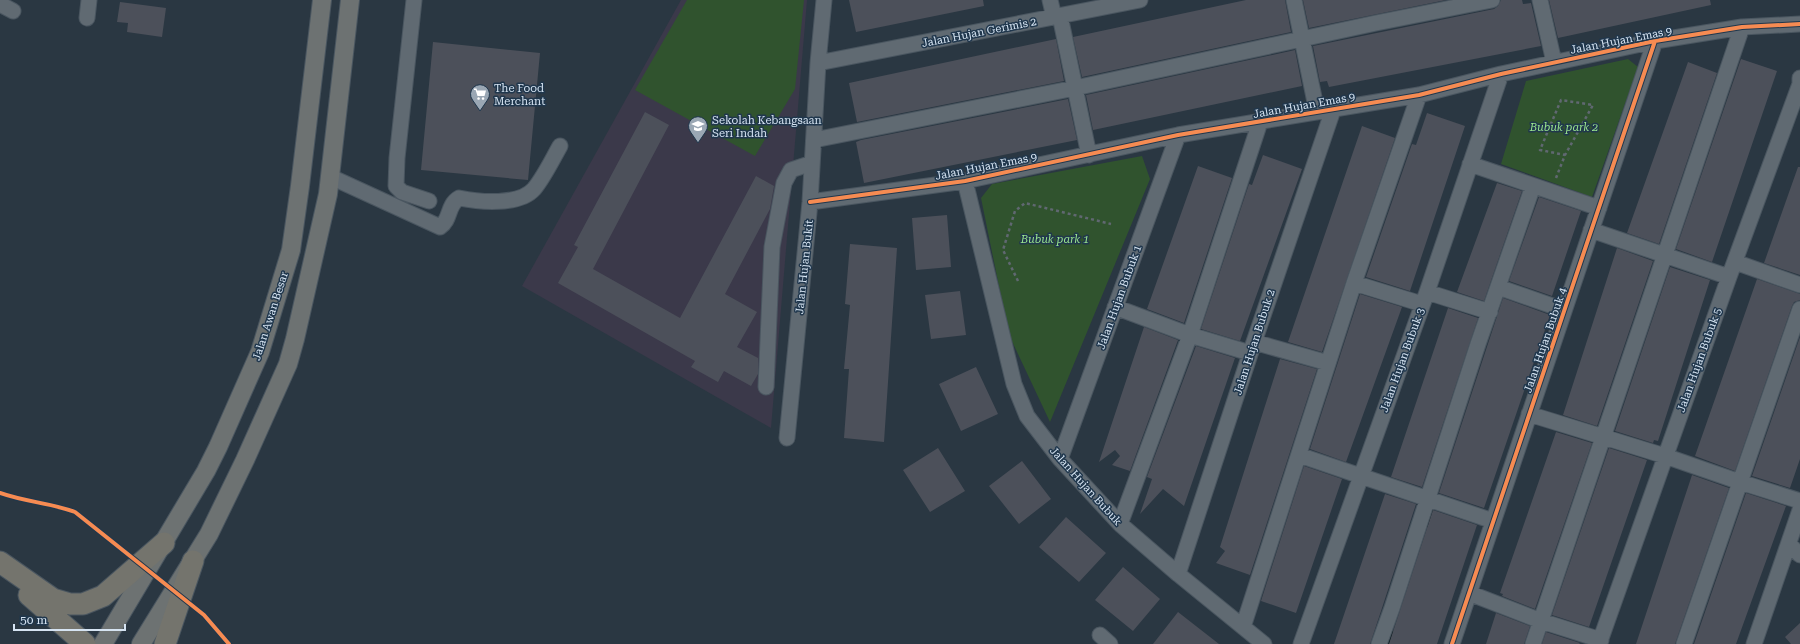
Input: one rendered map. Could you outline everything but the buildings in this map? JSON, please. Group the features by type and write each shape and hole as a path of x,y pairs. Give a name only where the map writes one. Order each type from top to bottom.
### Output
{"highway":[{"path":"0,562 53,599 70,604 83,604 103,596 164,542"},
{"path":"165,644 193,561"},
{"path":"0,570 85,644"}],"main road":[{"name":"Jalan Awan Besar","path":"103,644 218,448 260,352 291,250 322,0"},
{"path":"141,644 209,534 245,460 288,364 295,339 329,185 350,0"}],"street":[{"path":"87,18 89,0"},
{"path":"414,0 397,158 396,186 402,192 429,201"},
{"name":"Jalan Hujan Bukit","path":"787,438 810,202 818,63 824,0"},
{"path":"1050,0 1057,16 1075,88 1089,155"},
{"name":"Jalan Hujan Gerimis 2","path":"818,63 1140,0"},
{"path":"1294,0 1317,112"},
{"path":"814,140 1075,88 1301,39 1492,0"},
{"path":"1540,0 1554,62"},
{"name":"Jalan Hujan Emas 9","path":"810,202 964,181 1178,135 1333,110 1419,94 1554,62 1655,41 1742,27 1800,24"},
{"path":"1533,644 1742,27"},
{"name":"Jalan Hujan Bubuk 4","path":"1452,644 1655,41"},
{"name":"Jalan Hujan Bubuk 3","path":"1301,644 1424,298 1501,74"},
{"name":"Jalan Hujan Bubuk 5","path":"1600,642 1729,277 1800,84 1800,78"},
{"path":"1243,626 1354,283 1419,94"},
{"name":"Jalan Hujan Bubuk 2","path":"1178,574 1252,348 1333,110"},
{"path":"1120,524 1190,335 1260,122"},
{"name":"Jalan Hujan Bubuk 1","path":"1060,459 1178,135"},
{"path":"329,185 440,227 444,225 448,218 451,205 459,198 475,201 503,201 523,198 534,189 560,146"},
{"path":"766,387 772,247 784,183 791,170 812,163"},
{"path":"1470,164 1598,208"},
{"name":"Jalan Hujan Bubuk","path":"964,181 1014,384 1027,416 1060,459 1120,524 1178,574 1264,644"},
{"path":"1379,644 1432,501 1478,344 1533,186"},
{"path":"1591,230 1729,277"},
{"path":"1735,262 1800,285"},
{"path":"1354,283 1490,312"},
{"path":"1498,287 1564,310"},
{"path":"1115,307 1190,335 1328,363"},
{"path":"1684,644 1800,309"},
{"path":"1529,414 1665,456 1800,501"},
{"path":"1299,455 1493,521"},
{"path":"1754,644 1800,510"},
{"path":"1789,544 1800,555"},
{"path":"1469,593 1600,642"}],"path":[{"path":"1556,180 1565,156 1593,105 1561,100 1540,150 1565,156"},
{"path":"1018,281 1003,250 1015,211 1026,203 1111,224"}],"shaded area":[{"name":"Sekolah Kebangsaan Seri Indah","path":"681,0 807,0 771,428 522,286"}],"green space":[{"path":"687,0 804,0 795,89 755,156 635,90"},
{"name":"Bubuk park 2","path":"1628,59 1638,67 1592,197 1501,164 1526,81"},
{"name":"Bubuk park 1","path":"1142,156 1150,179 1050,422 1009,335 981,198 992,184"}],"waterway":[{"path":"1427,525 1434,503"},
{"path":"1387,644 1391,632"}],"cycle path":[{"path":"810,202 965,181 1178,135 1419,95 1501,74 1655,41 1742,27 1800,24"},
{"path":"1452,644 1655,41"},
{"path":"0,493 57,506 75,512 204,615 229,644"}],"place":[{"name":"The Food Merchant","path":"480,111"},
{"name":"Sekolah Kebangsaan Seri Indah","path":"698,143"}]}
